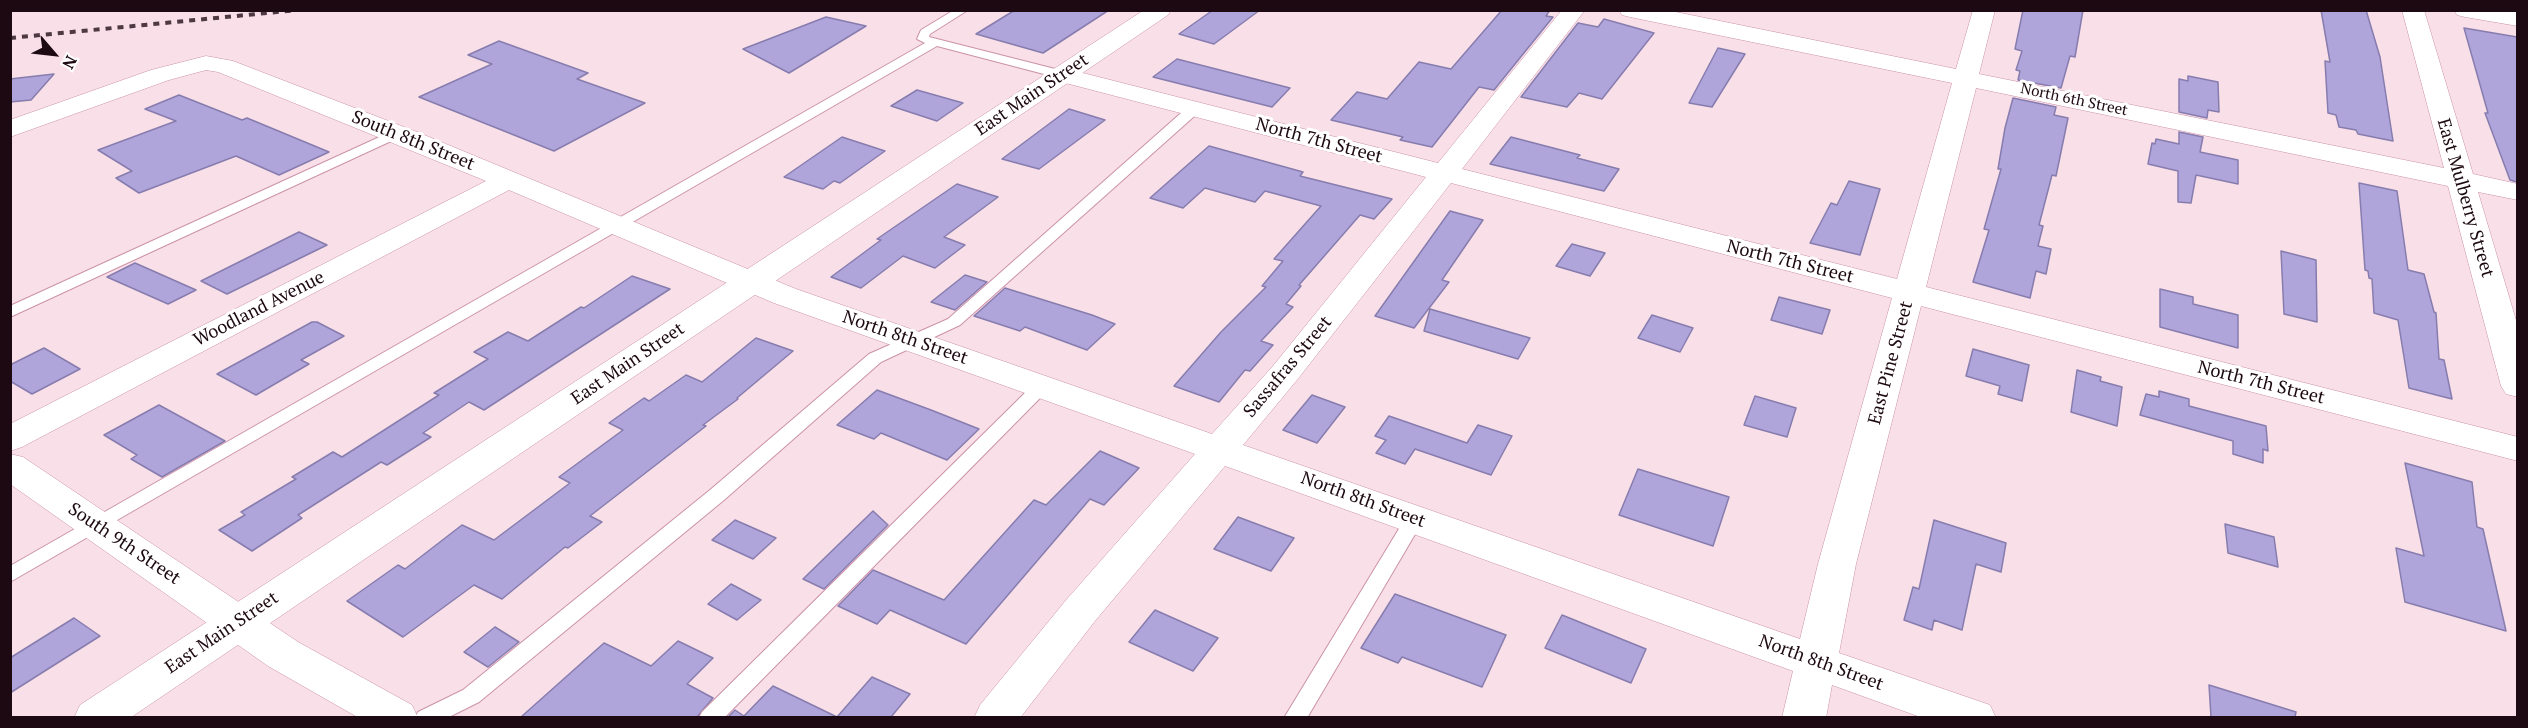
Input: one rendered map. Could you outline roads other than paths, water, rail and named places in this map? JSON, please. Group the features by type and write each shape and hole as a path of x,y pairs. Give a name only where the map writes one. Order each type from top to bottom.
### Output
{"main road":[{"name":"East Main Street","path":"95,717 1160,10"},
{"name":"Sassafras Street","path":"994,717 1081,610 1286,373 1574,10"},
{"name":"North 6th Street","path":"1629,10 2517,192"},
{"name":"East Pine Street","path":"1804,717 1837,564 1984,10"},
{"name":"East Mulberry Street","path":"2413,10 2517,386"},
{"path":"2465,10 2517,19"},
{"name":"South 8th Street","path":"10,129 160,75 206,63 224,66 397,134 752,282"},
{"name":"North 7th Street","path":"1063,75 2517,449"},
{"name":"Woodland Avenue","path":"10,439 508,180"},
{"name":"North 8th Street","path":"752,282 912,341 1975,717"},
{"name":"South 9th Street","path":"10,466 283,654 397,717"}],"lane":[{"path":"963,10 925,32 923,39 1063,75"},
{"path":"10,575 936,42"},
{"path":"426,717 471,696 717,495 874,358 954,322 1194,109"},
{"path":"10,312 397,134"},
{"path":"710,717 1042,386"},
{"path":"1295,717 1415,519"}],"railway":[{"path":"10,38 298,10"}]}
